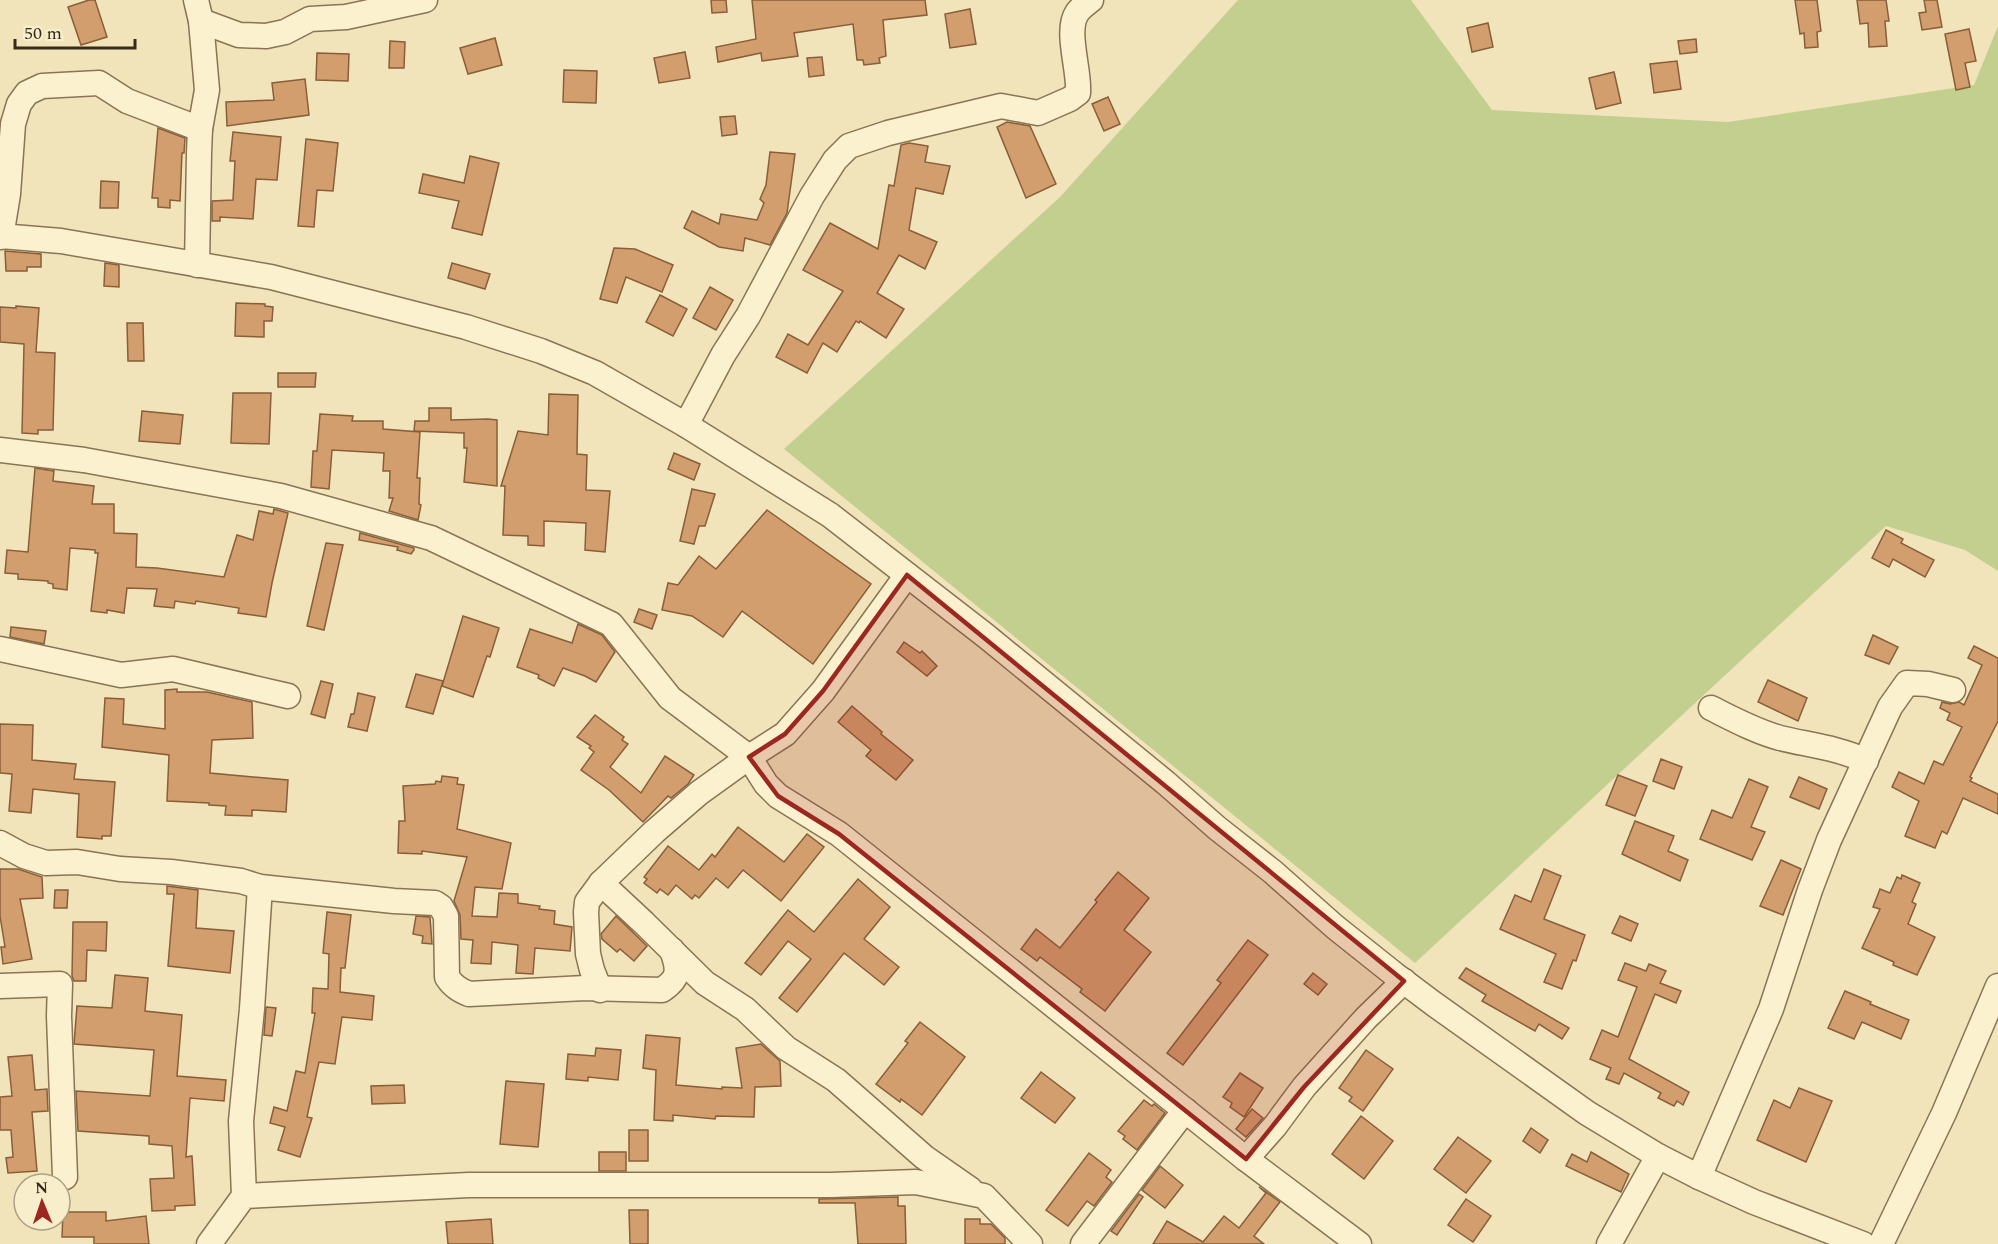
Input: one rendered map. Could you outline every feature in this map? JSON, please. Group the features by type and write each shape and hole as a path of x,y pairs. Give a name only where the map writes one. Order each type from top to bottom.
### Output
{"street":[{"path":"199,10 239,34 266,36 285,32 310,19 346,17 424,0"},
{"path":"686,425 812,196 835,160 849,146 888,133 1001,106 1038,113 1070,99 1078,93 1079,84 1072,31 1076,14 1090,0"},
{"path":"197,265 200,129 207,90 199,10"},
{"path":"200,129 127,101 99,83 42,86 27,93 19,104 14,124 8,194 1,236 61,241 271,277 466,327 530,347 595,373 686,425 830,515 986,636 1273,872 1335,927 1404,981 1587,1113 1658,1156 1700,1177 1754,1202 1863,1244"},
{"path":"0,450 84,460 281,496 431,538 611,624 670,698 749,757 766,784 778,796 839,834 1246,1159 1359,1244"},
{"path":"600,990 591,970 588,954 587,902 601,884 654,832 699,794 785,734 823,691 908,575"},
{"path":"0,649 121,675 173,669 288,696"},
{"path":"1700,1177 1771,1009 1829,840 1890,707 1907,683 1928,684 1953,690"},
{"path":"1711,708 1752,728 1779,737 1852,754 1866,761"},
{"path":"0,843 24,856 46,863 77,862 120,869 171,872 241,881 260,887 393,901 435,903 441,907 446,916 447,977 452,985 469,994 575,989 662,990 672,984 676,977 677,965 672,950"},
{"path":"601,884 705,983 745,1009 786,1048 836,1080 928,1160 978,1195"},
{"path":"209,1244 244,1196 241,1121 252,1009 260,887"},
{"path":"1246,1159 1304,1088 1366,1018 1404,981"},
{"path":"0,986 60,984 59,1016 65,1172"},
{"path":"1881,1244 1948,1102 1998,986"},
{"path":"1083,1244 1185,1110"},
{"path":"1609,1244 1658,1156"},
{"path":"916,1182 928,1160"},
{"path":"244,1196 469,1185 831,1185 916,1182 984,1196 1030,1244"}],"highlighted area":[{"path":"907,575 1404,981 1304,1087 1246,1159 839,834 778,796 749,757 785,734 823,691"}],"green space":[{"path":"1238,0 1411,0 1492,110 1728,122 1974,85 1998,26 1998,571 1965,550 1886,526 1415,963 784,449 1060,197"}],"building":[{"path":"95,0 107,37 81,45 68,7"},
{"path":"711,0 726,0 727,12 712,13"},
{"path":"752,0 925,0 927,15 883,20 886,56 879,58 880,63 864,65 863,60 857,60 853,24 794,33 798,56 762,61 761,53 718,62 716,47 756,39"},
{"path":"1795,0 1817,0 1821,31 1817,32 1818,47 1805,48 1804,33 1800,34"},
{"path":"1857,0 1886,0 1889,21 1885,21 1887,46 1869,47 1868,23 1860,24"},
{"path":"1924,0 1937,0 1942,27 1922,30 1919,13 1926,12"},
{"path":"970,9 976,44 950,48 945,14"},
{"path":"1488,23 1493,47 1472,52 1467,28"},
{"path":"1969,29 1976,61 1965,63 1970,87 1956,90 1945,34"},
{"path":"495,38 502,65 468,74 460,48"},
{"path":"1696,39 1697,52 1680,54 1678,41"},
{"path":"390,41 405,42 404,68 389,68"},
{"path":"685,52 690,78 659,83 654,58"},
{"path":"317,53 349,54 348,81 316,80"},
{"path":"822,57 824,75 809,77 807,58"},
{"path":"1677,61 1681,89 1654,93 1650,64"},
{"path":"564,70 597,71 596,103 563,102"},
{"path":"1614,72 1621,103 1596,109 1589,78"},
{"path":"305,79 309,115 227,126 226,102 274,100 272,83"},
{"path":"1108,97 1120,124 1104,131 1092,104"},
{"path":"735,116 737,134 722,136 720,117"},
{"path":"1007,122 1030,126 1056,184 1026,198 997,127"},
{"path":"158,128 185,138 184,153 182,153 180,201 170,200 170,208 158,207 158,198 152,198"},
{"path":"233,132 281,137 277,180 256,179 253,219 220,217 220,221 212,221 212,201 233,200 235,161 230,161"},
{"path":"306,139 338,143 333,191 317,190 314,227 298,226"},
{"path":"909,143 928,146 925,162 950,166 943,194 916,188 909,230 937,242 925,269 899,255 877,293 904,309 886,338 860,321 859,323 856,321 837,352 823,343 807,373 776,357 788,334 808,345 843,291 803,270 830,223 878,249 889,185 894,186 901,145"},
{"path":"770,152 795,154 787,213 770,245 745,238 743,251 719,247 684,228 692,211 719,224 721,214 757,220 764,203 760,199 766,185"},
{"path":"470,156 499,163 482,235 452,228 459,201 419,193 423,174 464,183"},
{"path":"101,181 119,182 118,208 100,208"},
{"path":"614,248 635,249 673,265 662,292 626,277 617,303 600,299"},
{"path":"5,251 41,254 41,267 27,267 27,271 6,271"},
{"path":"105,263 119,265 119,287 104,286"},
{"path":"452,263 490,274 485,289 448,278"},
{"path":"710,287 733,300 716,330 693,318"},
{"path":"660,295 687,309 673,336 646,322"},
{"path":"236,303 265,304 265,306 273,307 272,321 264,321 264,337 235,336"},
{"path":"16,306 39,308 36,352 55,353 53,430 38,430 38,434 22,433 24,344 0,342 0,307 16,308"},
{"path":"127,323 143,323 144,361 128,361"},
{"path":"278,373 316,373 315,387 278,387"},
{"path":"233,393 271,393 269,444 231,443"},
{"path":"549,394 578,395 577,454 587,455 586,490 610,491 605,552 585,550 586,523 544,521 544,546 528,545 528,536 503,535 505,486 501,486 518,431 548,435"},
{"path":"429,408 451,408 451,420 497,420 497,486 464,482 467,448 464,448 464,433 414,431 415,421 429,421"},
{"path":"142,411 183,415 180,444 139,441"},
{"path":"320,414 353,416 352,421 383,421 383,429 420,432 417,478 420,478 419,504 421,505 418,520 389,511 393,498 389,498 390,471 383,471 384,453 332,450 329,489 311,487 313,451 317,451"},
{"path":"674,453 700,464 694,480 668,469"},
{"path":"35,468 54,471 53,481 94,486 92,504 114,504 114,533 137,534 136,567 224,577 237,535 253,540 259,511 273,514 274,509 288,513 266,617 238,613 239,608 196,601 195,604 175,601 174,608 154,606 157,589 127,588 124,613 107,610 107,613 91,611 98,553 95,553 95,550 70,548 67,590 53,588 53,584 48,581 18,579 18,574 5,573 7,550 28,552"},
{"path":"692,489 715,494 705,526 699,526 694,544 680,541"},
{"path":"767,510 871,584 813,664 742,611 723,637 692,616 662,610 668,583 678,585 699,556 716,569"},
{"path":"1886,530 1903,539 1901,543 1934,560 1925,577 1893,559 1889,567 1872,558"},
{"path":"360,533 414,548 414,550 411,554 397,550 398,547 359,540"},
{"path":"326,543 343,545 324,630 307,626"},
{"path":"639,609 657,615 652,629 634,622"},
{"path":"463,616 499,628 490,657 487,656 473,697 442,686"},
{"path":"578,624 602,635 615,652 596,682 563,668 554,686 538,678 539,675 517,667 530,629 572,643"},
{"path":"11,627 46,631 44,644 10,637"},
{"path":"1873,635 1898,647 1889,664 1865,655"},
{"path":"904,642 920,653 922,651 937,666 927,676 897,652"},
{"path":"1974,646 1998,658 1998,721 1970,781 1998,794 1998,814 1963,798 1947,834 1942,831 1935,848 1905,836 1919,801 1892,787 1899,772 1924,784 1934,761 1943,765 1962,727 1947,720 1950,713 1940,708 1942,702 1950,704 1959,702 1964,705 1982,665 1968,658"},
{"path":"416,674 443,681 433,714 406,707"},
{"path":"1768,680 1807,698 1798,721 1758,702"},
{"path":"321,681 333,684 325,718 311,714"},
{"path":"177,689 177,692 207,692 252,702 253,738 212,740 210,773 288,780 286,812 252,810 252,816 225,815 226,806 167,801 169,755 102,747 105,698 124,699 123,724 165,729 165,690"},
{"path":"358,693 375,697 367,731 348,727 351,714 354,714"},
{"path":"852,706 913,760 896,780 866,756 871,750 838,722"},
{"path":"595,715 624,737 622,740 628,744 610,767 641,793 665,756 694,775 688,784 671,798 668,796 643,822 609,790 581,770 594,752 589,748 591,746 577,737"},
{"path":"0,724 33,725 32,760 76,764 74,779 115,782 111,836 102,836 102,839 77,837 79,794 33,789 31,813 9,811 12,774 0,773"},
{"path":"1661,759 1682,767 1674,789 1653,781"},
{"path":"1618,775 1647,786 1635,816 1606,805"},
{"path":"442,776 458,778 457,784 464,785 457,829 511,843 502,889 475,887 472,916 497,917 499,893 518,894 518,903 555,911 554,924 572,927 570,951 535,948 533,974 516,973 518,945 492,942 491,964 471,963 473,940 461,939 460,915 454,901 467,857 422,851 422,854 398,853 399,821 405,821 403,786 435,784 436,781 441,782"},
{"path":"1799,777 1827,789 1819,809 1790,797"},
{"path":"1749,779 1768,787 1751,827 1765,832 1752,860 1700,839 1712,810 1732,818"},
{"path":"1635,821 1674,836 1668,851 1688,860 1680,881 1622,854"},
{"path":"738,827 784,862 807,834 824,847 781,901 743,870 728,888 716,878 699,898 695,895 692,899 676,885 668,895 660,889 657,893 644,883 647,879 644,877 668,846 699,870 712,854 715,857"},
{"path":"1781,860 1801,869 1783,915 1760,906"},
{"path":"0,869 18,869 42,877 43,898 20,899 32,959 3,964 1,947 5,947 0,916"},
{"path":"1544,869 1561,876 1544,919 1585,935 1576,961 1573,960 1562,989 1544,982 1556,954 1500,929 1515,895 1531,902"},
{"path":"1118,872 1149,898 1124,930 1151,952 1105,1011 1080,992 1082,989 1040,957 1037,961 1021,949 1036,929 1060,948"},
{"path":"1902,875 1920,883 1912,902 1916,904 1908,924 1935,937 1917,975 1862,948 1880,909 1873,907 1880,889 1890,893 1897,877 1901,879"},
{"path":"858,879 890,907 864,939 899,967 884,985 844,953 797,1012 779,998 811,959 788,941 761,975 745,963 788,910 814,932"},
{"path":"167,886 198,890 196,928 234,931 230,973 168,966 174,894 167,894"},
{"path":"55,890 68,890 67,908 54,908"},
{"path":"327,912 351,915 345,968 341,968 340,992 374,996 372,1020 342,1017 335,1064 319,1062 307,1117 312,1118 300,1157 278,1150 285,1127 270,1123 274,1107 287,1111 296,1071 305,1073 315,1013 312,1013 313,988 328,989 329,954 323,953"},
{"path":"416,916 430,917 432,944 422,943 423,936 413,934"},
{"path":"616,916 647,946 634,961 620,949 617,952 602,939 601,934"},
{"path":"1620,916 1638,924 1631,941 1612,933"},
{"path":"73,922 107,922 106,951 87,950 86,981 74,981 72,976"},
{"path":"1248,940 1268,955 1183,1065 1167,1053 1221,983 1217,980"},
{"path":"1625,963 1646,971 1649,964 1666,971 1660,983 1681,991 1676,1003 1655,994 1629,1059 1689,1092 1683,1105 1677,1101 1674,1106 1658,1098 1661,1093 1624,1073 1619,1084 1606,1079 1611,1068 1590,1059 1602,1030 1618,1037 1637,987 1618,980"},
{"path":"1466,968 1569,1028 1562,1039 1539,1024 1535,1031 1482,1001 1486,995 1459,978"},
{"path":"1313,973 1327,984 1318,995 1304,984"},
{"path":"115,975 148,978 145,1011 182,1015 177,1076 226,1080 224,1101 190,1098 186,1157 192,1156 195,1205 175,1206 175,1210 152,1211 150,1179 174,1178 172,1146 149,1144 149,1136 78,1131 76,1091 150,1096 154,1050 74,1044 77,1006 112,1008"},
{"path":"1845,991 1909,1020 1901,1039 1862,1022 1854,1039 1828,1028"},
{"path":"266,1007 276,1008 272,1036 264,1035"},
{"path":"920,1022 965,1057 922,1115 876,1084 908,1043 905,1041"},
{"path":"646,1035 680,1038 676,1085 722,1089 722,1087 742,1088 736,1048 761,1044 780,1061 781,1086 755,1087 754,1117 716,1116 715,1119 673,1115 673,1121 654,1120 656,1070 643,1068"},
{"path":"596,1048 621,1050 618,1080 588,1077 588,1081 566,1079 568,1054 595,1056"},
{"path":"1366,1050 1393,1069 1363,1111 1349,1101 1352,1097 1339,1088"},
{"path":"32,1055 35,1090 47,1089 48,1111 32,1112 37,1171 8,1173 6,1158 13,1157 11,1130 0,1130 0,1097 12,1096 8,1057"},
{"path":"1041,1072 1075,1098 1055,1123 1021,1098"},
{"path":"1240,1073 1263,1088 1244,1117 1230,1107 1232,1103 1223,1097"},
{"path":"506,1081 544,1084 538,1147 500,1144"},
{"path":"404,1085 405,1103 372,1104 371,1086"},
{"path":"1799,1088 1832,1101 1806,1162 1757,1140 1774,1100 1790,1108"},
{"path":"1144,1100 1152,1106 1154,1104 1165,1113 1137,1150 1123,1139 1125,1136 1118,1131"},
{"path":"1252,1109 1263,1118 1246,1137 1236,1129"},
{"path":"1361,1116 1393,1141 1364,1179 1332,1154"},
{"path":"1531,1128 1548,1140 1540,1153 1523,1141"},
{"path":"629,1130 648,1130 648,1161 629,1161"},
{"path":"1458,1137 1491,1161 1466,1193 1434,1169"},
{"path":"599,1152 626,1152 626,1171 599,1171"},
{"path":"1591,1152 1629,1174 1621,1192 1566,1166 1572,1154 1587,1162"},
{"path":"1089,1153 1111,1170 1106,1177 1112,1182 1094,1206 1087,1201 1068,1226 1046,1210"},
{"path":"1160,1166 1183,1185 1165,1208 1142,1190"},
{"path":"1259,1187 1280,1202 1254,1236 1264,1244 1153,1244 1167,1221 1203,1242 1224,1216 1239,1228 1266,1193"},
{"path":"1139,1194 1143,1197 1117,1235 1111,1231"},
{"path":"898,1197 898,1206 905,1206 906,1244 858,1244 855,1203 819,1203 819,1199"},
{"path":"1466,1199 1491,1216 1473,1242 1448,1225"},
{"path":"629,1210 648,1210 648,1244 630,1244"},
{"path":"72,1212 106,1212 106,1221 146,1216 149,1244 94,1244 94,1237 62,1237 62,1232 72,1232"},
{"path":"491,1219 493,1244 448,1244 446,1222"},
{"path":"965,1219 980,1219 980,1224 991,1224 1005,1238 1005,1244 965,1244"}]}
